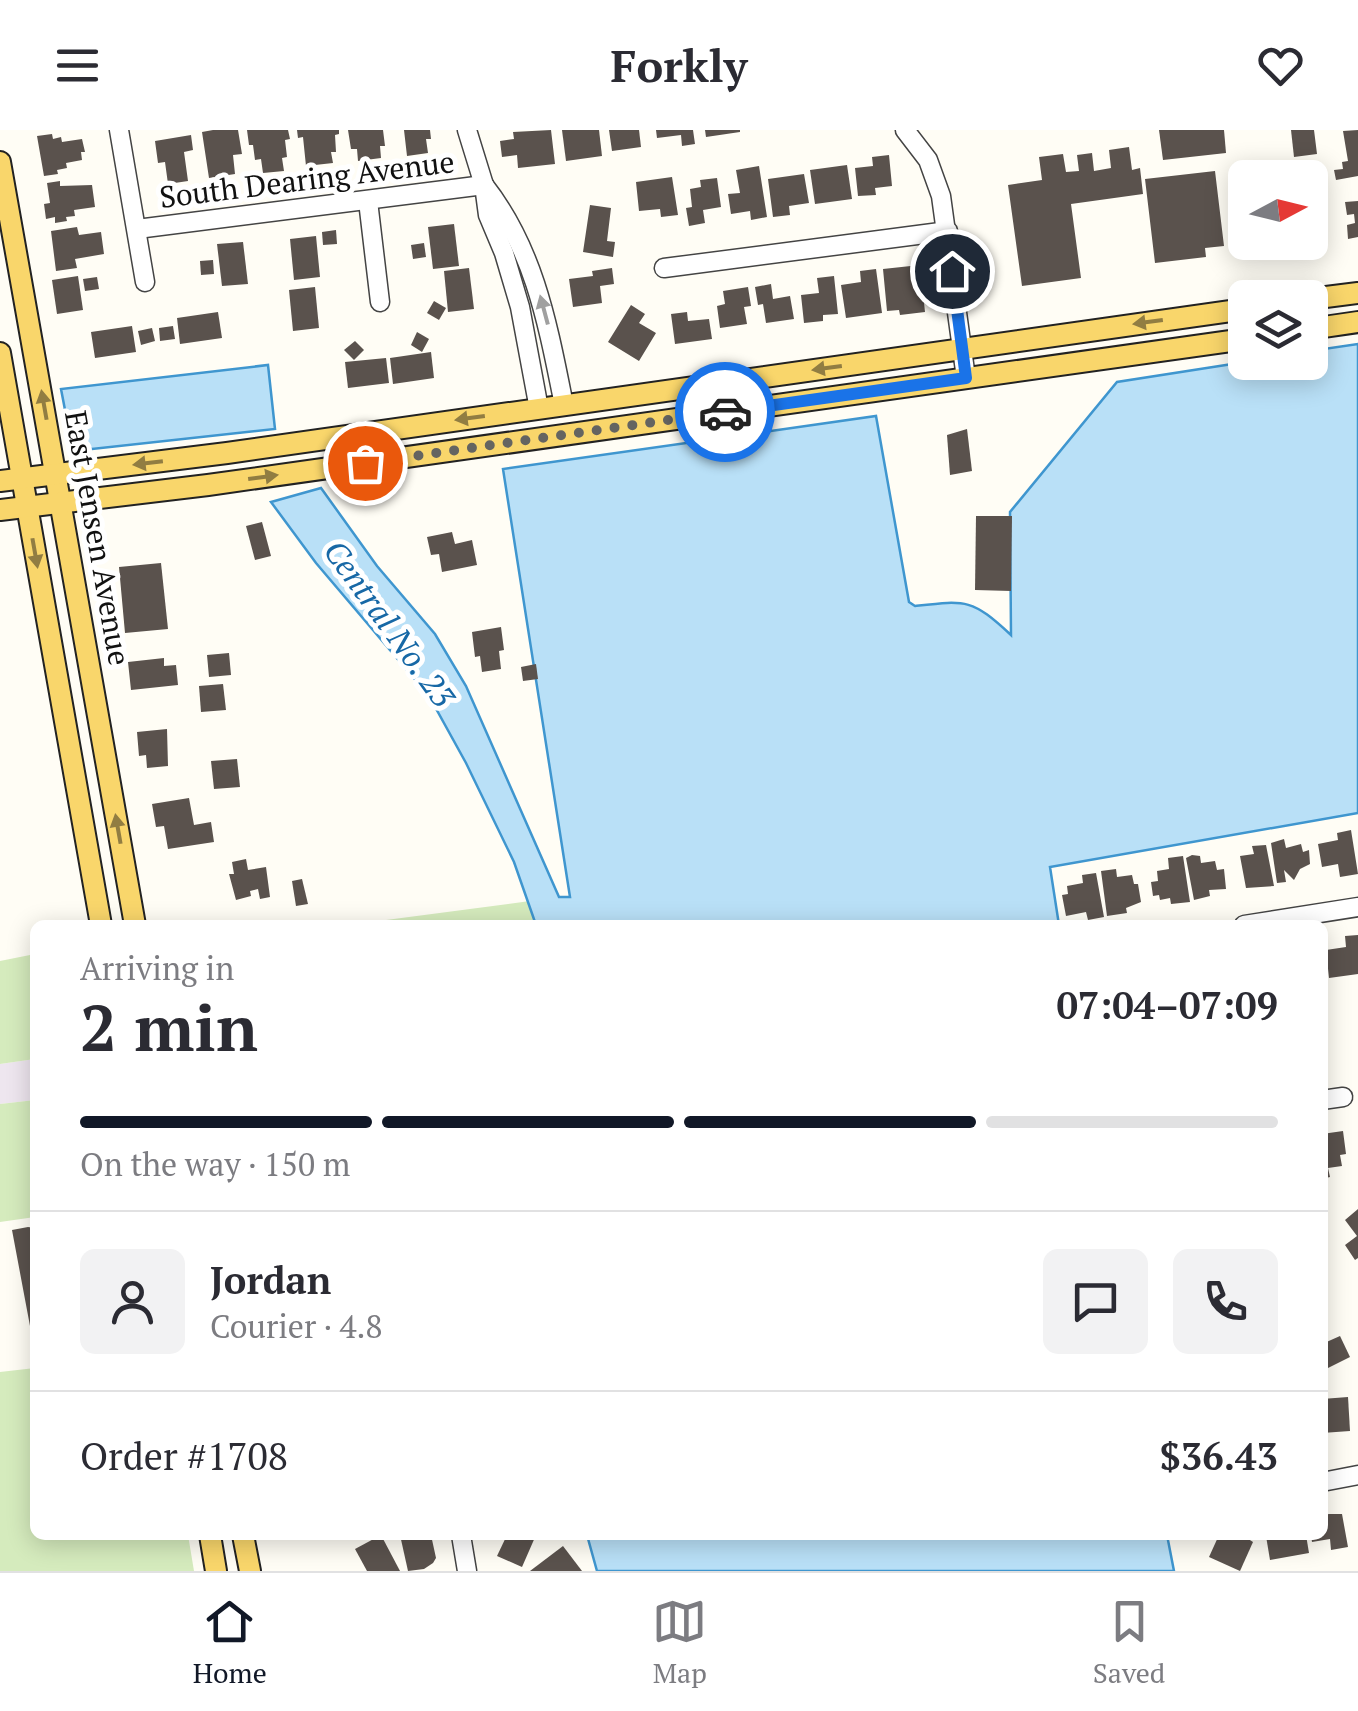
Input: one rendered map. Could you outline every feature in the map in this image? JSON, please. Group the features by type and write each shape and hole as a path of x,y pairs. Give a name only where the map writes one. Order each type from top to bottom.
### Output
{"main road":[{"name":"East Jensen Avenue","path":"0,162 134,920"},
{"path":"1328,297 1358,293"},
{"path":"0,481 1228,310"},
{"path":"1328,326 1358,322"},
{"path":"0,510 1228,340"},
{"path":"1,367 100,920"},
{"path":"211,1540 216,1571"},
{"path":"244,1540 250,1571"}],"street":[{"path":"119,130 145,282"},
{"path":"466,130 484,185 488,216 520,307 538,409"},
{"path":"905,130 928,160 942,196 966,378"},
{"path":"484,185 506,213 531,267 546,312 564,405"},
{"name":"South Dearing Avenue","path":"137,229 484,185"},
{"path":"368,201 380,302"},
{"path":"664,268 948,232"},
{"path":"1276,920 1358,907"},
{"path":"1328,1099 1343,1096"},
{"path":"1328,1481 1358,1475"},
{"path":"463,1540 467,1571"}],"shaded area":[{"path":"30,1060 30,1101 0,1104 0,1064"}],"green space":[{"path":"530,901 535,920 386,920"},
{"path":"30,955 30,1060 0,1064 0,961"},
{"path":"30,1101 30,1218 0,1222 0,1104"},
{"path":"30,1369 30,1540 189,1540 194,1571 0,1571 0,1372"}],"water":[{"name":"Central No. 23","path":"1358,344 1358,813 1050,867 1058,920 534,920 514,862 429,696 316,563 271,502 321,488 377,566 435,634 466,686 559,897 570,897 503,469 876,416 909,602 915,606 968,605 987,614 1011,635 1010,512 1117,382 1228,365 1228,380 1328,380 1328,348"},
{"path":"268,365 275,429 92,449 71,441 61,389"},
{"path":"588,1540 1168,1540 1174,1571 597,1571"}],"building":[{"path":"238,130 242,154 233,155 235,174 209,178 202,132"},
{"path":"247,130 288,130 287,157 282,158 284,171 263,173 261,159 255,160 253,145 249,145"},
{"path":"297,130 339,130 335,135 336,152 331,152 333,163 306,166 303,137 298,138"},
{"path":"348,130 383,130 385,146 380,146 381,158 358,161"},
{"path":"404,130 430,130 431,139 426,139 428,153 407,156"},
{"path":"551,130 555,164 518,168 517,155 502,157 500,141 514,139 513,132"},
{"path":"562,130 599,130 602,156 566,161"},
{"path":"609,130 639,130 641,147 612,151"},
{"path":"656,130 693,130 695,144 682,146 681,135 657,138"},
{"path":"705,130 740,130 740,132 706,137"},
{"path":"1159,130 1224,130 1226,153 1163,160"},
{"path":"1291,130 1314,130 1317,154 1294,157"},
{"path":"1358,130 1358,176 1336,180 1334,170 1343,169 1342,162 1348,161 1343,131"},
{"path":"52,134 53,139 61,137 62,142 82,139 85,152 81,152 82,160 66,163 67,168 57,170 58,174 44,176 37,136"},
{"path":"191,135 193,150 184,152 188,181 168,184 165,162 158,163 155,141"},
{"path":"1129,147 1132,170 1140,168 1143,194 1071,204 1081,278 1022,286 1008,185 1042,180 1039,157 1063,154 1066,172 1079,171 1077,155 1092,153 1094,171 1111,168 1109,150"},
{"path":"889,155 892,186 875,188 876,195 858,196 855,168 873,166 872,157"},
{"path":"847,165 852,199 815,204 810,170"},
{"path":"759,166 767,217 751,220 750,211 731,214 728,194 740,193 736,170"},
{"path":"1215,171 1224,246 1205,248 1206,257 1155,263 1145,179"},
{"path":"804,174 809,203 789,206 790,215 773,217 768,179"},
{"path":"672,177 678,215 661,217 660,209 639,211 636,182"},
{"path":"717,178 721,207 703,210 705,223 689,226 686,208 692,207 690,189 701,187 700,180"},
{"path":"60,181 60,186 92,185 95,207 74,210 75,216 66,217 67,221 55,223 55,217 46,219 44,204 50,203 47,183"},
{"path":"1358,201 1358,237 1348,239 1347,225 1355,223 1354,214 1347,215 1345,202"},
{"path":"590,205 611,208 607,241 615,242 613,257 583,252"},
{"path":"454,224 459,266 433,269 428,227"},
{"path":"77,227 79,235 101,232 104,254 75,259 77,268 56,271 51,231"},
{"path":"336,230 337,244 323,245 322,232"},
{"path":"316,236 320,277 294,280 290,239"},
{"path":"243,242 248,284 222,286 217,244"},
{"path":"424,243 426,257 413,259 411,245"},
{"path":"213,260 214,274 201,275 200,261"},
{"path":"920,265 925,312 900,315 899,310 887,311 883,269"},
{"path":"469,268 474,309 448,312 444,271"},
{"path":"612,268 614,284 600,286 602,303 573,307 569,279 593,276 592,271"},
{"path":"876,269 882,313 846,318 841,285 861,282 860,271"},
{"path":"78,276 83,310 57,314 52,280"},
{"path":"834,276 838,314 804,323 801,295 819,293 817,278"},
{"path":"97,277 99,289 85,291 83,279"},
{"path":"771,284 773,299 790,296 794,319 766,323 755,287"},
{"path":"315,287 319,328 293,331 289,290"},
{"path":"748,287 751,306 744,307 747,324 720,328 717,306 725,304 723,291"},
{"path":"434,301 446,308 439,320 427,313"},
{"path":"631,305 645,314 639,323 656,333 639,361 608,342"},
{"path":"218,312 222,338 180,344 177,318"},
{"path":"687,312 688,321 709,319 712,339 675,344 671,314"},
{"path":"132,326 136,352 95,358 91,332"},
{"path":"173,326 175,339 160,341 159,328"},
{"path":"152,328 155,341 141,345 138,331"},
{"path":"417,332 429,339 422,352 411,345"},
{"path":"355,341 364,350 354,360 344,350"},
{"path":"431,352 434,378 393,384 390,358"},
{"path":"386,358 389,383 348,388 345,362"},
{"path":"967,429 972,471 950,475 947,435"},
{"path":"976,516 1012,516 1011,591 975,590"},
{"path":"262,522 271,556 255,560 246,526"},
{"path":"452,532 455,544 472,540 477,565 442,572 439,554 431,555 427,537"},
{"path":"161,563 168,629 125,633 119,567"},
{"path":"501,627 501,669 482,672 480,656 475,657 472,632"},
{"path":"229,653 231,675 209,677 207,655"},
{"path":"164,658 164,666 176,665 178,685 131,690 128,662"},
{"path":"536,664 538,679 523,681 521,667"},
{"path":"223,684 226,710 201,712 199,686"},
{"path":"167,729 168,766 147,768 146,755 139,756 137,732"},
{"path":"237,759 240,787 214,789 211,761"},
{"path":"189,798 194,825 211,822 214,842 168,849 164,826 156,827 152,804"},
{"path":"1351,830 1358,874 1340,877 1338,864 1322,867 1318,844 1338,840 1337,833"},
{"path":"1284,839 1286,848 1301,844 1303,852 1309,850 1310,864 1300,869 1294,880 1284,870 1286,882 1277,883 1271,843"},
{"path":"1266,845 1274,886 1246,888 1240,856 1254,854 1252,846"},
{"path":"1183,856 1190,902 1171,904 1170,898 1160,900 1159,895 1153,896 1151,882 1158,881 1157,871 1169,869 1168,858"},
{"path":"1200,856 1201,863 1215,861 1217,870 1224,869 1226,889 1209,890 1210,896 1194,900 1186,858"},
{"path":"246,859 248,870 266,867 270,897 260,899 258,889 250,891 251,896 236,900 229,874 234,874 232,862"},
{"path":"1116,869 1117,877 1132,875 1141,902 1126,908 1127,913 1107,916 1101,871"},
{"path":"1096,873 1104,917 1088,920 1086,912 1066,916 1062,895 1068,894 1067,886 1083,883 1082,875"},
{"path":"302,879 308,904 296,906 292,881"},
{"path":"1358,935 1358,974 1329,978 1328,950 1346,947 1345,936"},
{"path":"1343,1131 1346,1154 1340,1155 1342,1166 1328,1168 1328,1133"},
{"path":"1358,1209 1358,1258 1355,1260 1345,1245 1357,1236 1345,1220"},
{"path":"30,1227 30,1326 12,1230"},
{"path":"1340,1336 1350,1357 1328,1368 1328,1341"},
{"path":"1348,1397 1350,1431 1328,1433 1328,1399"},
{"path":"1342,1514 1348,1547 1331,1550 1328,1515"},
{"path":"372,1540 384,1540 400,1571 367,1571 355,1549"},
{"path":"401,1540 432,1540 436,1558 433,1563 408,1571"},
{"path":"505,1540 534,1540 522,1567 497,1556"},
{"path":"1217,1540 1253,1542 1240,1571 1209,1557"},
{"path":"1267,1540 1307,1540 1309,1553 1270,1560"},
{"path":"563,1546 582,1571 530,1571"}],"way so far":[{"path":"365,463 725,412"}],"route":[{"path":"725,412 966,378 952,271"}]}
